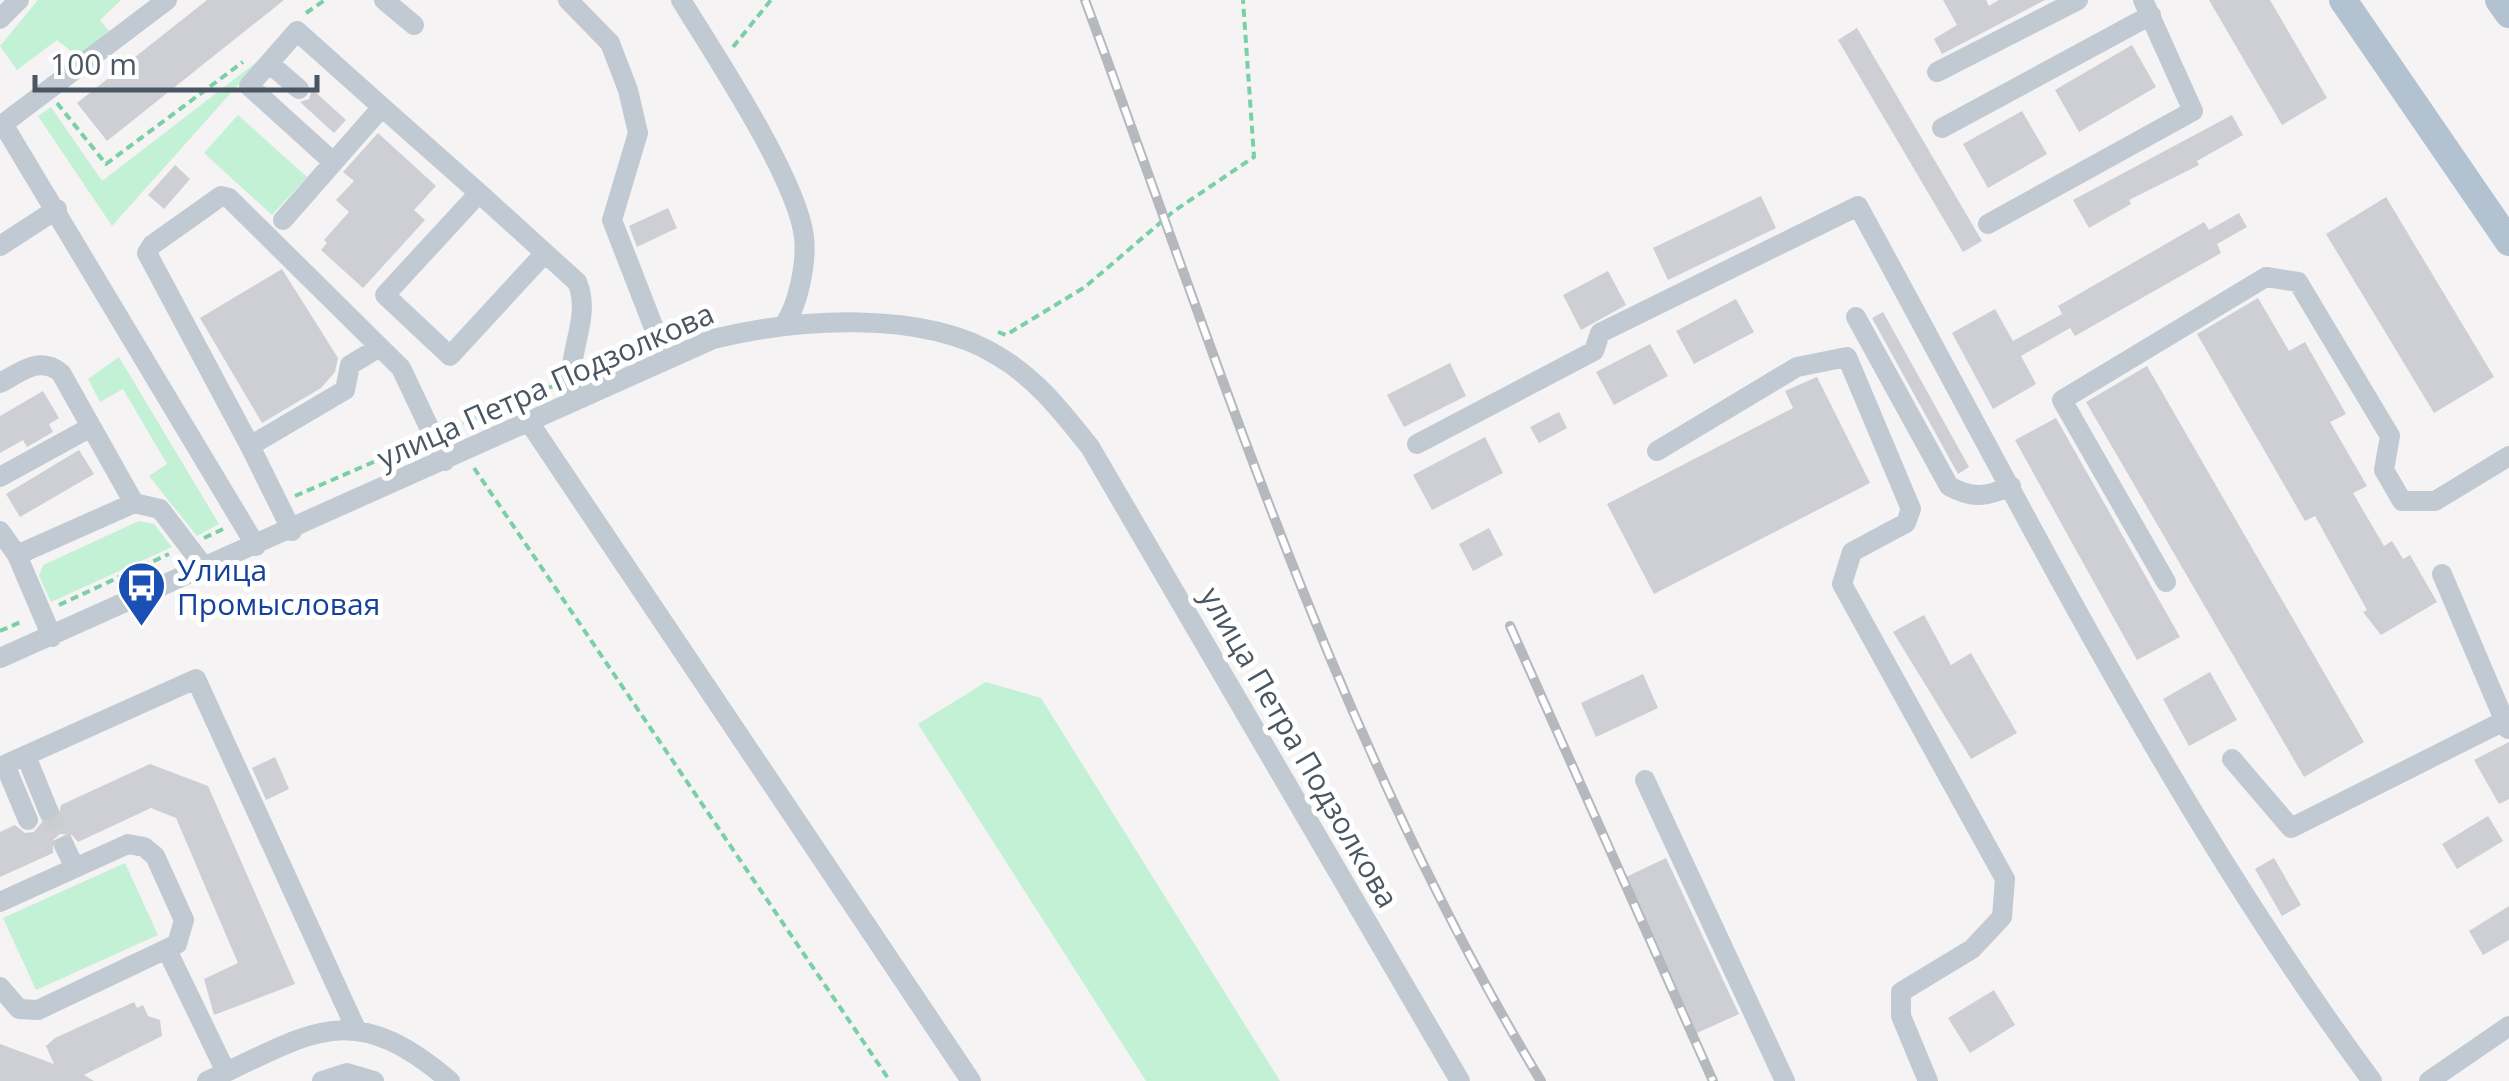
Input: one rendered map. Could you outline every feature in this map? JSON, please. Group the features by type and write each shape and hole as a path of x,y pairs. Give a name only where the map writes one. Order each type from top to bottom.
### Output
{"main road":[{"path":"2344,0 2509,242"},
{"path":"2499,0 2509,14"}],"street":[{"path":"0,19 19,0"},
{"path":"167,0 1,122 57,209 256,546"},
{"path":"384,0 414,25"},
{"path":"568,0 610,43 628,90 638,133 612,220 666,359"},
{"path":"680,0 790,190 804,239 794,312 784,326"},
{"path":"1937,72 2078,0"},
{"path":"1942,128 2147,7 2193,111 1988,224"},
{"path":"333,162 249,86 297,31 577,282 585,301 567,381 575,401"},
{"path":"270,63 299,89"},
{"path":"284,220 382,106"},
{"path":"479,194 385,295 450,356 545,252"},
{"path":"292,531 149,262 152,245 213,199 230,198 400,368 454,456"},
{"path":"1417,444 1594,351 1600,332 1858,206 2122,688 2254,910 2372,1081"},
{"path":"0,246 57,209"},
{"path":"2166,582 2062,400 2266,278 2298,282 2390,436 2384,470 2402,501 2435,501 2509,456"},
{"path":"1856,317 1949,486 1967,496 1990,496 2011,486"},
{"name":"улица Петра Подзолкова","path":"0,658 292,531 713,339 784,326 868,323 937,333 998,356 1045,391 1090,447 1460,1081"},
{"path":"250,446 345,390 350,365 378,348"},
{"path":"1657,451 1798,367 1846,358 1912,510 1906,524 1852,552 1842,584 2005,878 2002,918 1972,949 1901,992 1901,1016 1928,1081"},
{"path":"0,383 36,364 53,366 134,503"},
{"path":"529,422 971,1081"},
{"path":"0,477 91,427"},
{"path":"17,556 134,503 160,509 206,568"},
{"path":"0,531 17,556 52,637"},
{"path":"2232,760 2291,828 2507,726 2442,574"},
{"path":"28,820 2,766 196,679 356,1029"},
{"path":"26,756 48,810"},
{"path":"1645,780 1786,1081"},
{"path":"0,902 128,844 144,847 155,856 184,920 182,936 167,950 38,1010 19,1009 0,987"},
{"path":"65,848 74,868"},
{"path":"167,950 224,1073"},
{"path":"2428,1081 2509,1026"},
{"path":"224,1073 320,1030 356,1029 410,1047 450,1081"},
{"path":"224,1073 258,1081"},
{"path":"322,1081 346,1073 374,1081"}],"path":[{"path":"720,64 771,0"},
{"path":"1006,335 1085,287 1174,211 1254,157 1243,0"},
{"path":"304,14 320,1"},
{"path":"48,91 106,164 245,60"},
{"path":"454,456 890,1081"}],"green space":[{"path":"38,0 121,0 100,20 110,32 84,52 71,51 57,40 17,70 0,46"},
{"path":"263,57 112,226 38,116 51,107 102,181"},
{"path":"238,115 307,177 272,215 204,153"},
{"path":"119,357 219,524 197,536 149,476 167,464 123,389 100,402 88,379"},
{"path":"139,521 154,524 172,547 51,602 39,576 43,565"},
{"path":"986,682 1041,698 1280,1081 1146,1081 918,724"},
{"path":"125,863 158,935 36,990 3,918"}],"building":[{"path":"207,0 284,0 107,141 77,103"},
{"path":"1943,0 1986,0 1989,6 1999,0 2045,0 1942,54 1934,39 1957,25"},
{"path":"2209,0 2270,0 2327,98 2282,125"},
{"path":"1857,28 1982,241 1963,252 1838,40"},
{"path":"2132,45 2156,87 2079,132 2055,90"},
{"path":"312,89 346,120 334,133 300,102 309,99"},
{"path":"2022,111 2047,154 1988,188 1963,144"},
{"path":"2232,115 2243,135 2197,161 2199,165 2129,200 2131,204 2089,228 2073,200"},
{"path":"378,133 436,186 414,210 425,220 363,288 321,250 327,243 324,240 349,212 336,200 354,181 343,172"},
{"path":"175,165 190,179 164,209 148,195"},
{"path":"1761,196 1776,228 1668,280 1653,248"},
{"path":"2386,197 2494,377 2434,413 2326,234"},
{"path":"668,208 677,228 637,247 629,226"},
{"path":"2239,213 2247,227 2217,244 2221,253 2075,336 2070,328 2021,356 2036,384 1993,409 1952,333 1995,309 2013,341 2062,314 2058,306 2204,222 2209,230"},
{"path":"282,269 338,358 335,372 321,388 262,423 200,318"},
{"path":"1608,271 1626,305 1581,330 1563,295"},
{"path":"2258,298 2289,351 2305,342 2346,414 2330,422 2367,486 2353,493 2384,546 2392,541 2403,559 2410,555 2437,602 2381,635 2363,612 2367,610 2315,516 2305,521 2197,334"},
{"path":"1736,299 1754,332 1694,364 1676,331"},
{"path":"1883,312 1969,467 1958,474 1872,318"},
{"path":"1650,344 1668,376 1614,405 1596,372"},
{"path":"1450,363 1466,396 1404,427 1387,395"},
{"path":"2147,366 2364,742 2304,777 2086,402"},
{"path":"1817,377 1870,483 1654,594 1607,504 1793,408 1785,391"},
{"path":"43,391 59,418 49,424 53,432 27,447 23,440 0,453 0,416"},
{"path":"1559,412 1567,428 1539,443 1530,427"},
{"path":"2056,418 2180,637 2137,660 2015,440"},
{"path":"1485,437 1503,473 1432,510 1413,475"},
{"path":"79,450 94,474 20,517 6,494"},
{"path":"1489,528 1503,555 1473,571 1459,544"},
{"path":"1924,615 1951,665 1971,653 2017,733 1971,759 1893,632"},
{"path":"2210,672 2237,720 2189,746 2163,699"},
{"path":"1643,674 1658,708 1596,737 1581,703"},
{"path":"2509,742 2509,799 2499,804 2474,760"},
{"path":"275,757 289,789 266,800 252,768"},
{"path":"150,764 208,786 295,984 214,1015 204,979 238,963 176,818 151,808 78,842 72,835 60,834 53,840 53,853 0,877 0,832 15,825 25,833 34,832 42,822 58,819 61,805"},
{"path":"2488,816 2503,841 2457,869 2442,844"},
{"path":"1666,858 1739,1014 1697,1033 1626,877"},
{"path":"2274,858 2301,905 2282,916 2255,869"},
{"path":"2509,906 2509,940 2483,955 2469,931"},
{"path":"1994,990 2015,1025 1970,1053 1948,1018"},
{"path":"134,1002 137,1008 143,1005 148,1016 160,1020 162,1036 84,1075 94,1081 0,1081 0,1044 54,1064 46,1046 55,1038"}],"tunnel":[{"path":"48,810 65,847"}],"railway":[{"path":"1085,0 1235,415 1343,688 1468,953 1541,1081"},
{"path":"1510,626 1713,1081"}],"place":[{"name":"Улица Промысловая","path":"142,628"}]}
